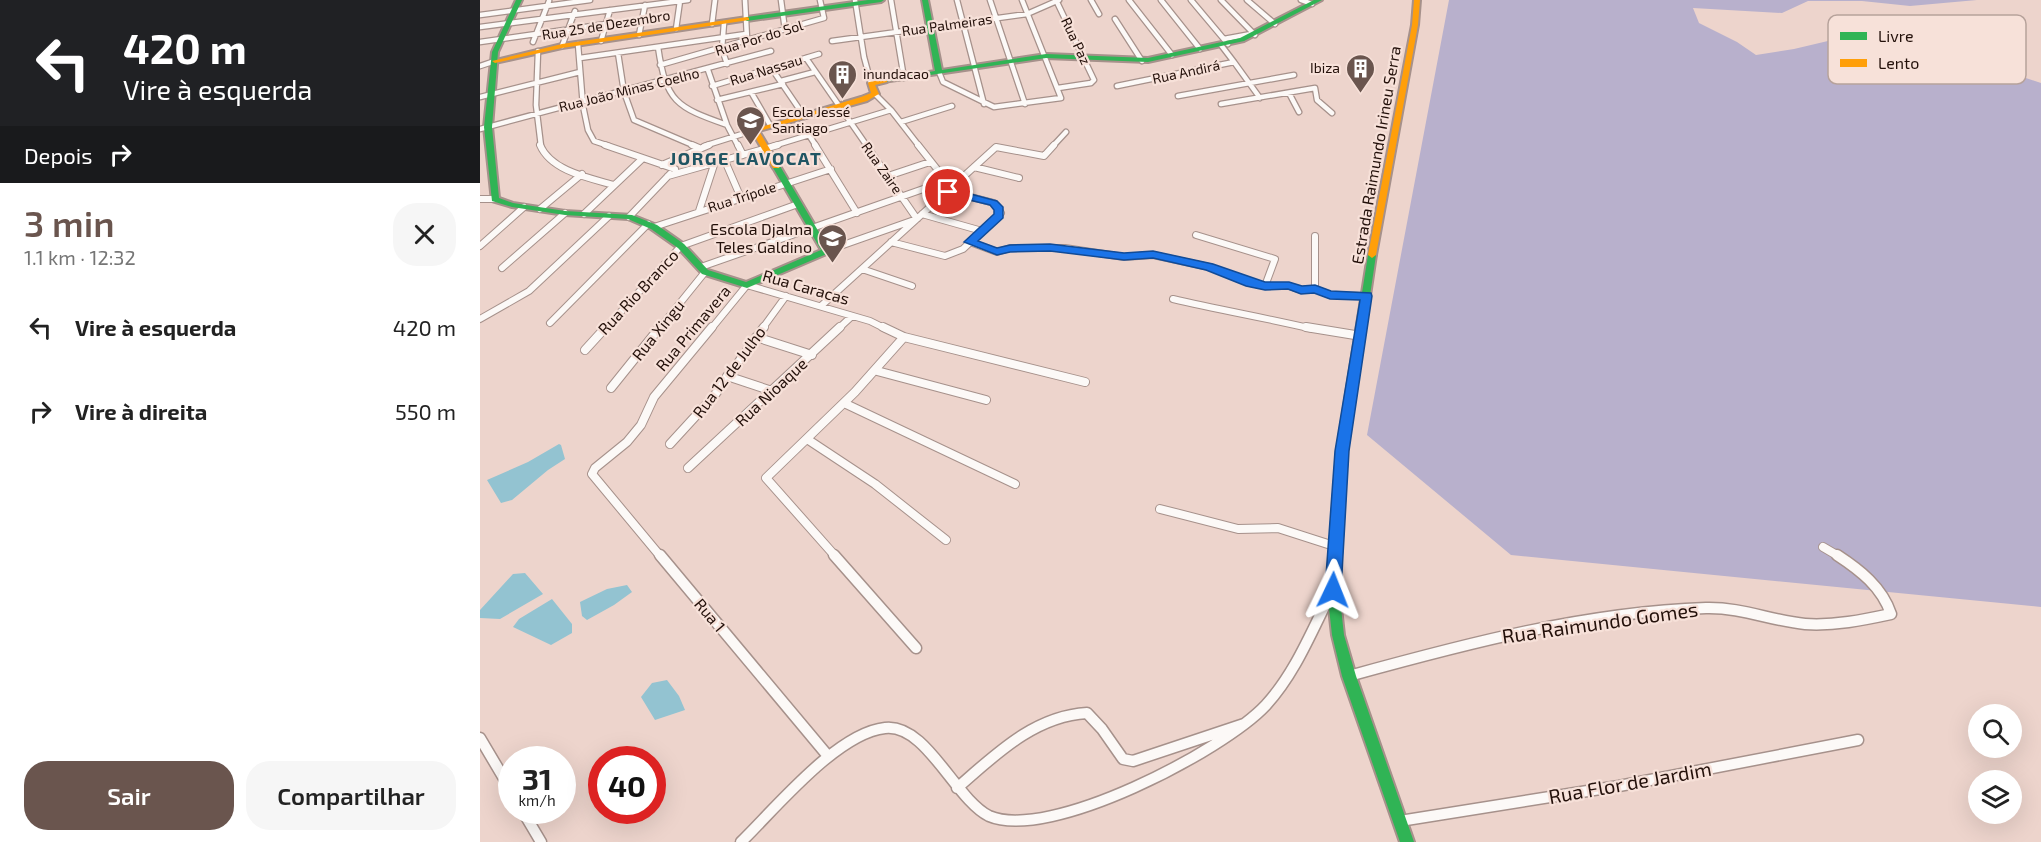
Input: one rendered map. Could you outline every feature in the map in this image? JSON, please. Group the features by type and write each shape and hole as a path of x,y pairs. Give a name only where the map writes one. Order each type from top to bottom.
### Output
{"street":[{"path":"480,15 516,5 590,0"},
{"path":"638,6 640,0"},
{"path":"480,27 688,0"},
{"path":"712,24 715,0"},
{"path":"745,0 747,42"},
{"path":"781,0 785,30"},
{"name":"Rua 25 de Dezembro","path":"480,66 535,46 562,46 601,41 881,0"},
{"path":"891,0 904,78"},
{"path":"925,0 943,82 984,104 998,107 1060,98 1046,56 1022,0"},
{"path":"957,0 984,104"},
{"path":"990,0 1026,104"},
{"name":"Rua Palmeiras","path":"832,41 1027,14 1057,0"},
{"name":"Rua Paz","path":"1057,0 1084,57 1093,82 1058,88"},
{"path":"1090,0 1099,14"},
{"path":"1129,0 1172,55"},
{"path":"1161,1 1170,0"},
{"name":"Rua Andirá","path":"1117,86 1234,62 1224,43 1191,0"},
{"path":"1221,0 1253,34"},
{"path":"1246,0 1275,24"},
{"path":"1301,0 1316,2"},
{"name":"Estrada Raimundo Irineu Serra","path":"1407,842 1349,676 1338,635 1333,590 1334,546 1342,451 1382,201 1418,11 1417,0"},
{"path":"676,29 680,1"},
{"path":"1161,1 1200,49"},
{"path":"562,46 578,2"},
{"path":"855,2 864,57 873,89 930,162 946,181 954,186"},
{"path":"662,165 699,148 839,106 873,89 904,78 1046,56 1142,60 1172,55 1253,34 1316,2"},
{"path":"548,3 535,34 536,114 541,148 546,156 556,163 614,185"},
{"path":"495,199 484,128 492,94 496,48 516,5"},
{"path":"639,35 645,5"},
{"path":"480,8 493,13"},
{"name":"Rua Por do Sol","path":"660,65 785,30 822,9"},
{"path":"601,41 610,10"},
{"path":"1115,19 1142,60"},
{"path":"724,23 722,49 726,64"},
{"path":"480,42 606,24"},
{"path":"580,58 746,34"},
{"path":"578,44 582,102 589,134 594,141 675,169"},
{"path":"658,47 660,65 674,102 690,112 727,125"},
{"name":"Rua João Minas Coelho","path":"484,128 708,70 771,51"},
{"path":"618,53 624,92 634,120 699,148"},
{"name":"Rua Nassau","path":"712,86 819,54"},
{"name":"Rua Zaire","path":"806,58 903,198 920,217"},
{"path":"1234,62 1250,81 1260,98"},
{"path":"772,69 804,116"},
{"path":"708,70 727,125 743,156"},
{"path":"480,97 580,72"},
{"path":"717,100 815,72"},
{"path":"1178,96 1250,81 1294,75"},
{"path":"1221,104 1315,88 1317,100 1332,113"},
{"path":"751,92 770,126"},
{"path":"1289,93 1299,112"},
{"path":"901,122 952,106"},
{"path":"668,176 714,165 891,110"},
{"path":"755,130 826,251"},
{"path":"821,306 996,147 1044,156 1066,132"},
{"path":"809,135 857,213"},
{"path":"629,217 687,155"},
{"path":"584,214 642,159"},
{"path":"725,161 741,198"},
{"path":"888,176 930,162"},
{"path":"699,211 714,165"},
{"path":"974,168 1019,178"},
{"name":"Rua Trípole","path":"550,323 651,225 831,169"},
{"path":"540,209 582,174"},
{"path":"480,199 495,199 524,207 565,213 629,217 651,225 681,246 703,269 812,227 903,198 946,181"},
{"path":"891,242 945,256 963,249 1001,213 1000,209 991,202 948,192"},
{"name":"Rua Rio Branco","path":"585,350 681,246 798,204"},
{"path":"480,246 524,207"},
{"path":"502,268 565,213"},
{"path":"480,319 529,291 609,216"},
{"path":"920,217 982,231"},
{"name":"Rua Primavera","path":"592,474 602,461 627,442 641,425 654,397 747,285 826,251 920,217"},
{"path":"1196,235 1275,259 1265,286"},
{"path":"1315,236 1315,289"},
{"path":"970,242 997,252 1010,248 1065,248 1124,256 1153,255 1209,267 1250,283 1265,286 1289,285 1301,290 1315,289 1330,295 1366,296"},
{"name":"Rua Caracas","path":"703,269 747,285 852,316 904,337 1085,382"},
{"name":"Rua Xingu","path":"611,388 703,269"},
{"path":"862,269 912,286"},
{"name":"Rua 12 de Julho","path":"670,444 696,417 786,296"},
{"path":"1173,299 1235,314 1361,336"},
{"name":"Rua Nioaque","path":"688,468 852,316"},
{"path":"756,337 812,355"},
{"path":"904,337 877,371 846,404 766,478 916,648"},
{"path":"877,371 986,400"},
{"path":"727,376 772,391"},
{"path":"846,404 1015,484"},
{"path":"807,439 875,484 946,540"},
{"name":"Rua 1","path":"592,474 828,756"},
{"path":"1160,509 1238,529 1278,528 1334,546"},
{"name":"Rua Raimundo Gomes","path":"1349,676 1430,653 1523,632 1661,610 1728,608 1806,624 1889,614 1892,611 1864,574 1823,547"},
{"path":"741,842 828,756 854,738 873,729 888,727 915,736 957,788 981,810 1004,823 1029,824 1058,819 1179,767 1247,723 1284,682 1333,590"},
{"path":"957,788 1010,743 1039,725 1076,712 1087,713 1102,729 1123,759 1133,761 1247,723"},
{"path":"480,738 498,768"},
{"name":"Rua Flor de Jardim","path":"1400,821 1619,786 1858,740"},
{"path":"530,824 541,842"}],"shaded area":[{"path":"1449,0 1977,0 1910,6 1862,1 1808,1 1782,13 1693,8 1699,23 1737,42 1756,55 1828,41 1828,84 2026,84 2026,78 2041,83 2041,607 1511,555 1367,435"}],"water":[{"path":"559,444 565,459 512,500 501,503 487,480 528,462"},
{"path":"525,573 543,594 500,619 480,618 480,610 513,574"},
{"path":"627,585 632,592 614,605 587,620 582,616 580,602 607,589"},
{"path":"552,599 572,624 572,633 551,645 513,627 519,619"},
{"path":"667,680 679,696 685,710 655,720 641,697 652,683"}],"traffic: fast":[{"path":"519,0 495,52 488,127 495,199 512,205 565,213 629,217 654,227 681,246 705,272 747,285 826,251 776,166"},
{"path":"747,19 881,0"},
{"path":"925,0 939,72"},
{"path":"885,81 1046,56 1148,60 1242,40 1319,0"},
{"path":"1372,255 1342,451 1333,590 1338,635 1349,676 1407,842"}],"traffic: slow":[{"path":"1372,255 1415,25 1417,0"},
{"path":"495,61 562,46 747,19"},
{"path":"776,166 755,130 864,99 875,94 871,83 885,81"}],"place":[{"name":"Ibiza","path":"1361,94"},
{"name":"inundacao","path":"842,100"},
{"name":"Escola Jessé Santiago","path":"751,146"},
{"name":"Escola Djalma Teles Galdino","path":"833,264"}],"district":[{"name":"JORGE LAVOCAT","path":"746,159"}],"route":[{"path":"948,192 994,203 1000,209 999,215 970,242 997,252 1010,248 1065,248 1096,254 1153,255 1209,267 1250,283 1265,286 1289,285 1301,290 1315,289 1330,295 1366,296 1359,353 1342,451 1334,546 1333,590"}]}
